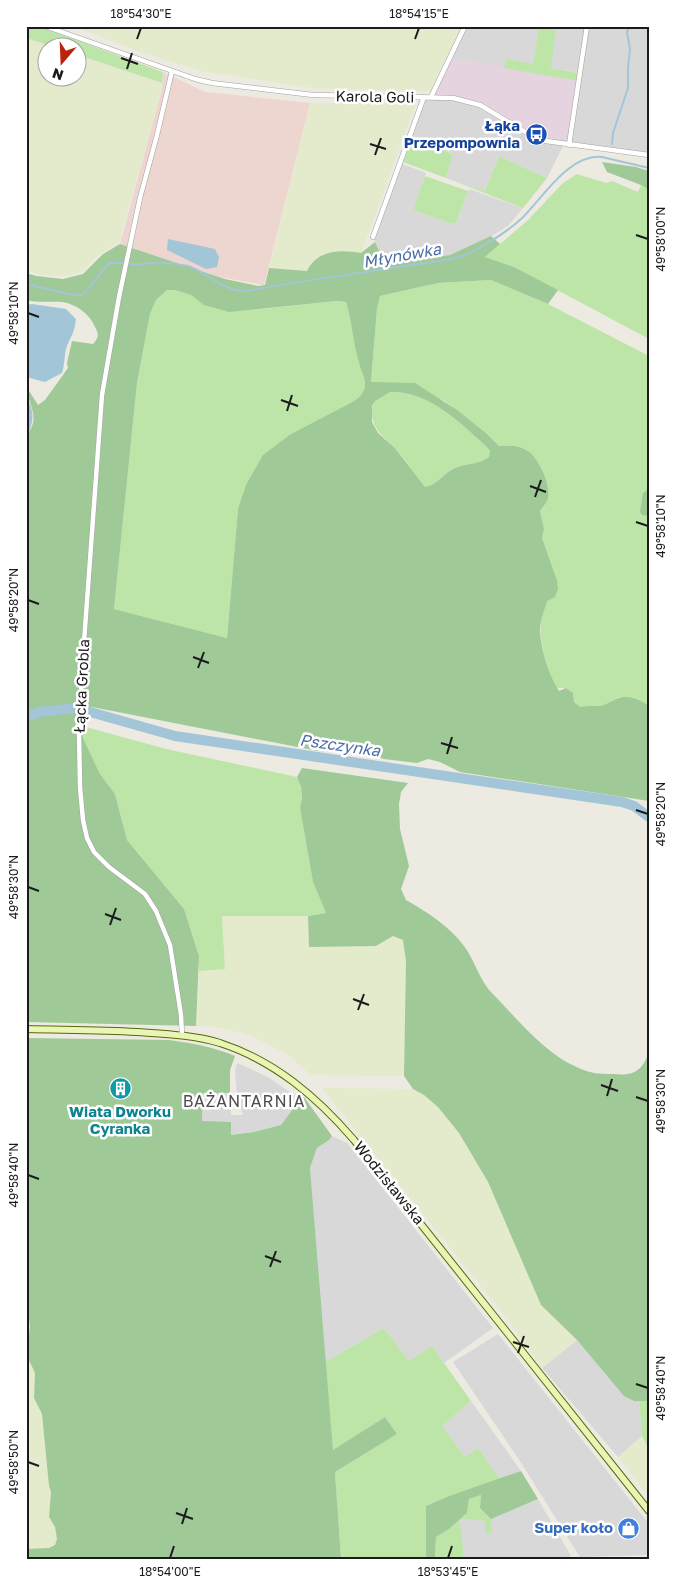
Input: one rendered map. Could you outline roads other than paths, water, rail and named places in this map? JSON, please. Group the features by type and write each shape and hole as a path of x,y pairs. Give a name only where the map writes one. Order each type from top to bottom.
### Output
{"main road":[{"name":"Wodzisławska","path":"26,1029 100,1030 182,1035 220,1043 265,1063 294,1081 335,1117 649,1511"}],"street":[{"name":"Karola Goli","path":"45,26 172,71 212,83 313,95 453,98 469,101 492,111 532,136 546,141 649,155"},
{"path":"431,97 465,26"},
{"path":"569,145 587,26"},
{"name":"Łącka Grobla","path":"172,71 140,198 102,395 79,731 80,787 83,820 87,838 94,852 108,867 145,894 156,911 170,945 181,1015 182,1035"},
{"path":"373,237 424,97"}],"water":[{"path":"168,239 215,249 219,257 217,267 206,269 167,250"},
{"path":"32,304 66,309 76,319 74,331 66,349 62,373 45,382 26,377 26,305"},
{"path":"26,396 31,407 32,417 31,427 26,438"}],"waterway":[{"path":"612,144 613,133 628,88 630,49 627,32 630,26"},
{"name":"Młynówka","path":"130,264 161,263 188,266 230,288 248,291 309,280 448,260 473,252 507,231 521,219 557,179 578,162 602,157 649,168"},
{"name":"Młynówka","path":"26,284 69,294 82,295 109,263 125,263"},
{"name":"Pszczynka","path":"26,717 39,712 76,708 175,736 622,802 634,806 649,817"}],"place":[{"name":"Łąka Przepompownia","path":"536,135"},
{"name":"Wiata Dworku Cyranka","path":"120,1089"},
{"name":"Super koło","path":"629,1528"}],"district":[{"name":"BAŻANTARNIA","path":"244,1101"}]}
